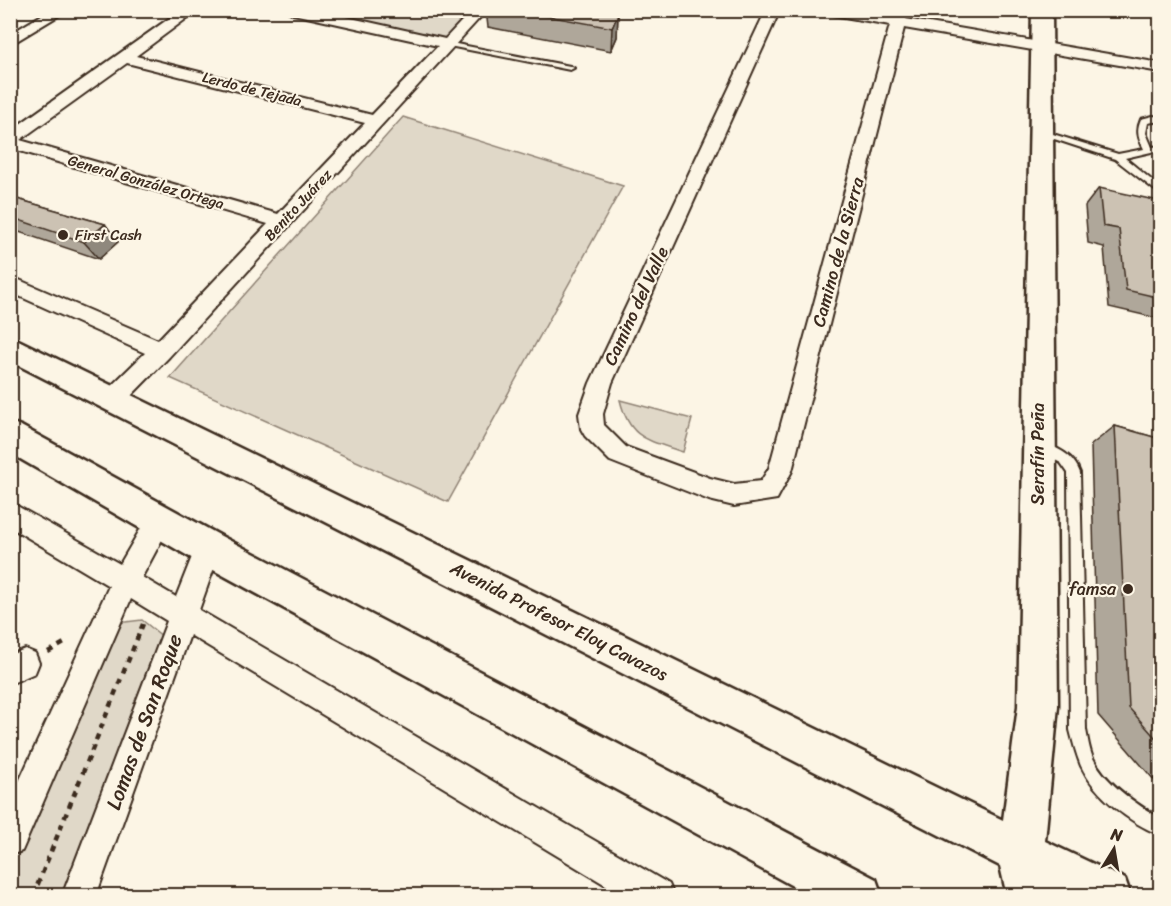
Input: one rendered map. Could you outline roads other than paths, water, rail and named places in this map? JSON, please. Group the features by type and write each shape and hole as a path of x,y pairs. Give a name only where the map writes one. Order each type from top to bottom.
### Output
{"main road":[{"name":"Serafín Peña","path":"1031,896 1025,879 1021,853 1038,706 1042,10"},
{"name":"Avenida Profesor Eloy Cavazos","path":"10,347 1108,896"},
{"path":"10,436 208,548 859,896"}],"street":[{"path":"10,41 61,10"},
{"path":"10,141 191,10"},
{"path":"293,10 449,44"},
{"name":"Benito Juárez","path":"114,398 161,351 480,10"},
{"name":"Camino del Valle","path":"768,491 734,495 709,489 618,454 593,429 591,414 601,382 773,10"},
{"path":"826,10 899,17 1041,47 1161,68"},
{"name":"Camino de la Sierra","path":"768,491 780,471 787,450 899,17"},
{"name":"Lerdo de Tejada","path":"127,57 376,121"},
{"name":"General González Ortega","path":"10,141 282,222"},
{"path":"10,283 161,351"},
{"path":"10,513 657,896"},
{"path":"10,839 125,581 160,519"},
{"name":"Lomas de San Roque","path":"79,896 208,548"}],"lane":[{"path":"449,44 570,68"},
{"path":"1149,150 1142,137 1141,128 1144,121 1154,118 1161,119"},
{"path":"1040,133 1118,157 1161,190"},
{"path":"1118,157 1161,148"},
{"path":"1038,446 1061,457 1073,467 1074,473 1078,730 1082,746 1088,762 1101,781 1141,816 1161,827"}],"place":[{"name":"First Cash","path":"63,235"},
{"name":"famsa","path":"1128,589"}]}
